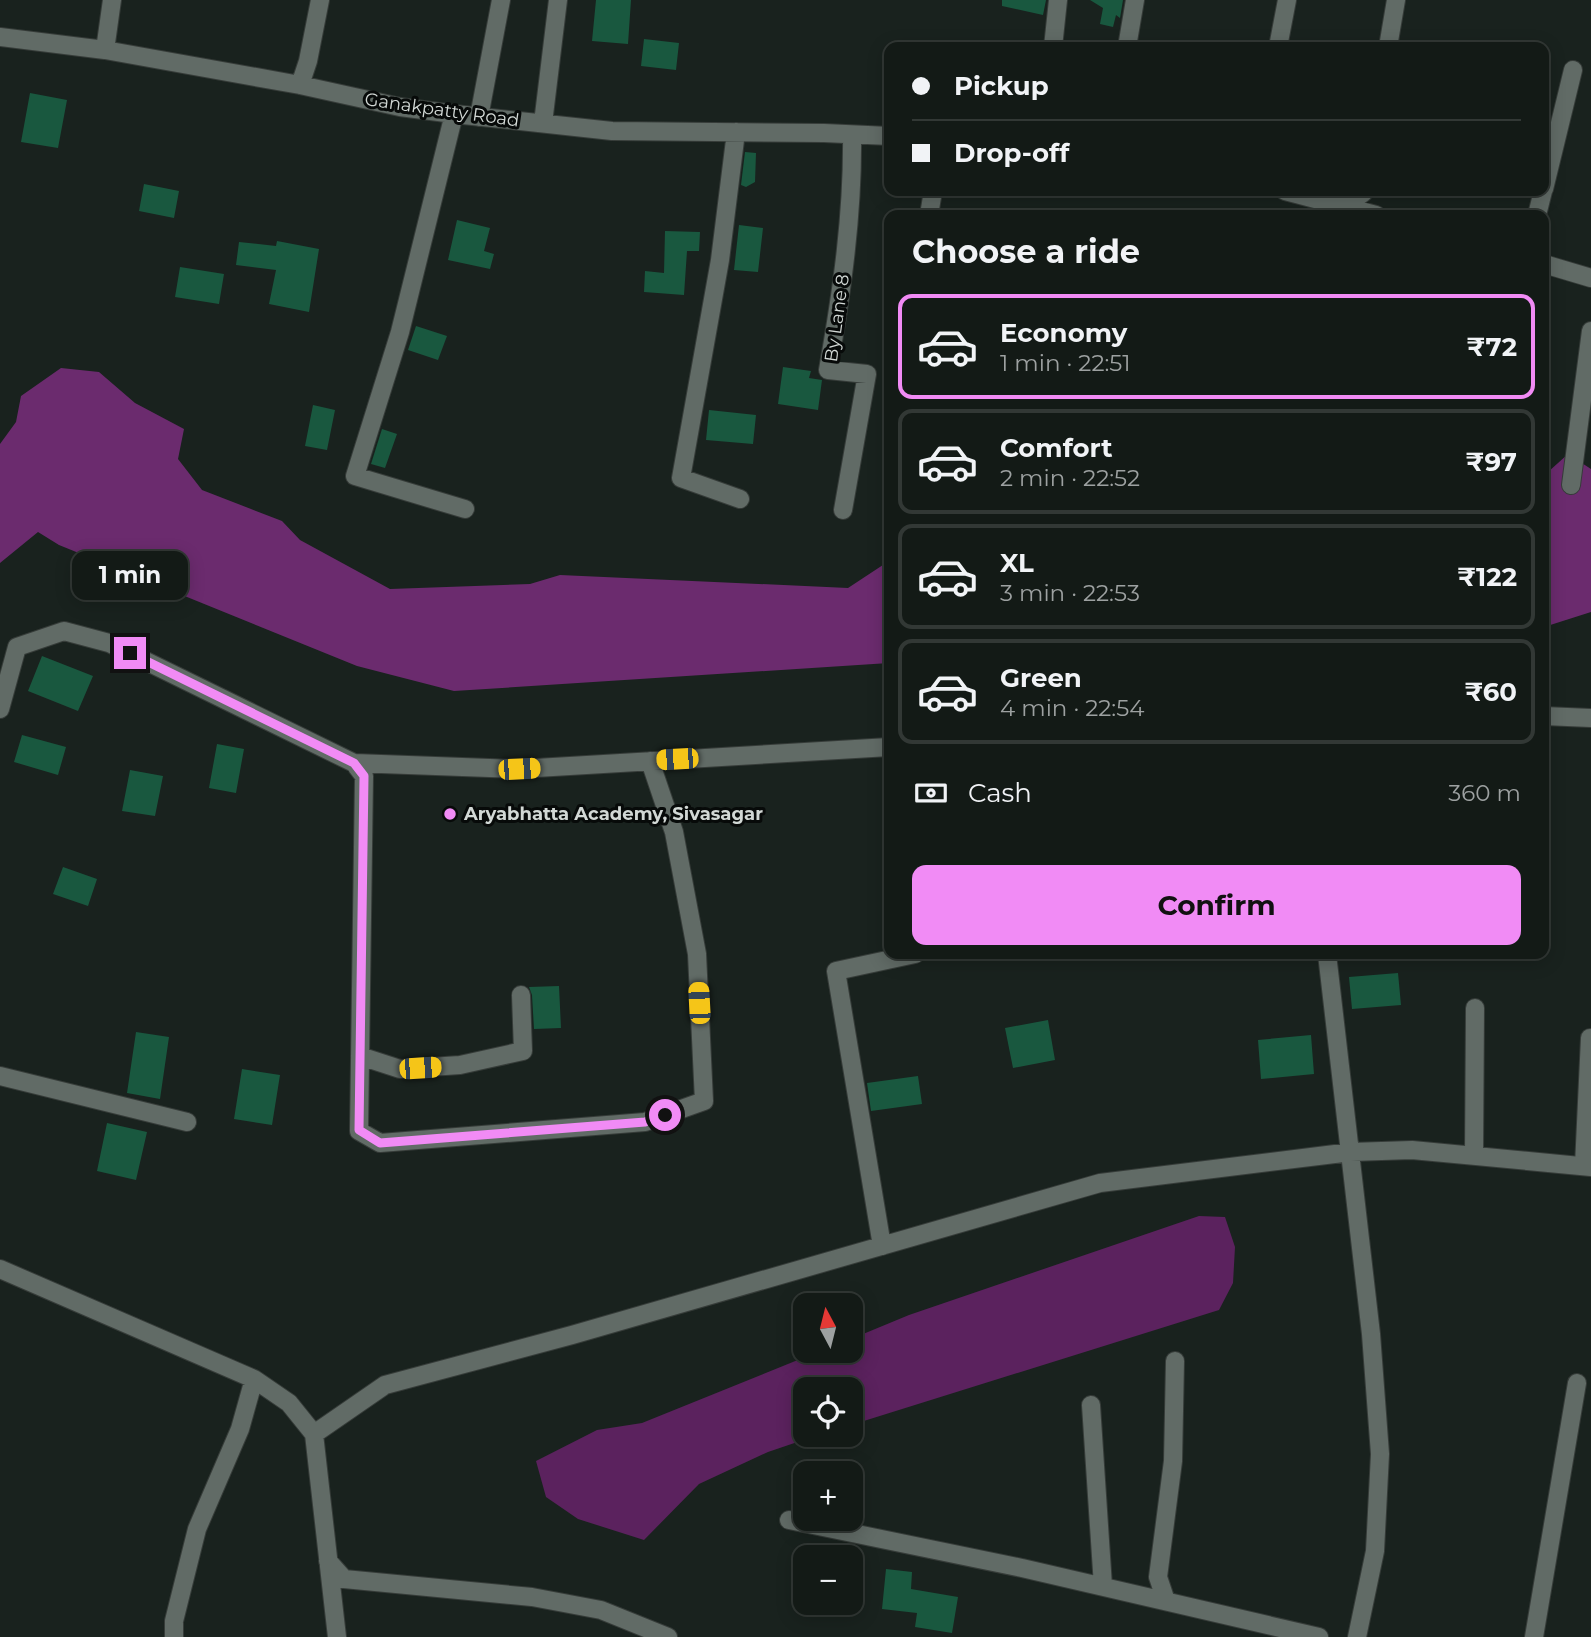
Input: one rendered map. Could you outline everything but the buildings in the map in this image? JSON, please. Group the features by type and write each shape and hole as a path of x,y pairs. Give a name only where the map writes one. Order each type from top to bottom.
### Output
{"street":[{"path":"105,50 112,0"},
{"path":"300,85 308,61 320,0"},
{"path":"479,117 501,0"},
{"path":"543,123 558,0"},
{"path":"1054,42 1058,0"},
{"path":"1128,42 1135,0"},
{"path":"1279,42 1287,0"},
{"path":"1389,42 1395,0"},
{"name":"Ganakpatty Road","path":"0,37 105,50 300,85 400,107 479,117 612,131 884,136"},
{"path":"1549,166 1573,70"},
{"path":"454,114 400,332 355,476 465,509"},
{"path":"736,132 720,260 681,478 740,499"},
{"name":"By Lane 8","path":"843,510 867,374 828,370 841,298 853,190 852,135"},
{"path":"1305,196 1359,210"},
{"path":"1345,206 1357,196"},
{"path":"1549,266 1589,282"},
{"path":"1571,485 1591,331"},
{"path":"0,709 17,647 64,631 108,643 354,763 519,769 884,747"},
{"path":"1549,716 1591,718"},
{"path":"354,763 364,776 359,1130 380,1143 645,1122 704,1101 697,954 674,832 650,761"},
{"path":"882,1246 836,971 892,959"},
{"path":"1329,959 1371,1334 1380,1454 1375,1551 1357,1637"},
{"path":"360,1056 400,1069 460,1065 523,1051 521,995"},
{"path":"1474,1156 1475,1008"},
{"path":"314,1434 385,1385 572,1335 1100,1183 1351,1152 1412,1150 1588,1166 1590,1038"},
{"path":"0,1076 187,1122"},
{"path":"0,1269 254,1379 289,1403 314,1434 337,1637"},
{"path":"1166,1601 1158,1577 1173,1461 1175,1362"},
{"path":"174,1637 174,1621 197,1529 240,1429 254,1379"},
{"path":"1534,1637 1577,1383"},
{"path":"1091,1405 1103,1586"},
{"path":"789,1520 1022,1567 1319,1637"},
{"path":"328,1560 344,1579 532,1597 601,1610 668,1637"}],"shaded area":[{"path":"61,368 99,372 135,403 184,429 178,459 202,490 282,521 300,540 390,589 530,584 560,575 848,588 884,564 884,663 454,691 357,666 59,545 38,532 0,563 0,444 16,422 21,396"},
{"path":"1568,454 1591,469 1591,612 1549,625 1549,471"},
{"path":"1199,1216 1225,1217 1235,1247 1233,1283 1219,1310 863,1421 863,1377 793,1377 793,1444 699,1484 644,1540 578,1519 546,1497 536,1461 597,1430 642,1423 793,1362 863,1363 863,1334 909,1315"}],"place":[{"name":"Aryabhatta Academy, Sivasagar","path":"450,814"}],"route":[{"path":"130,653 354,763 364,776 359,1130 380,1143 645,1122 665,1115"}]}
